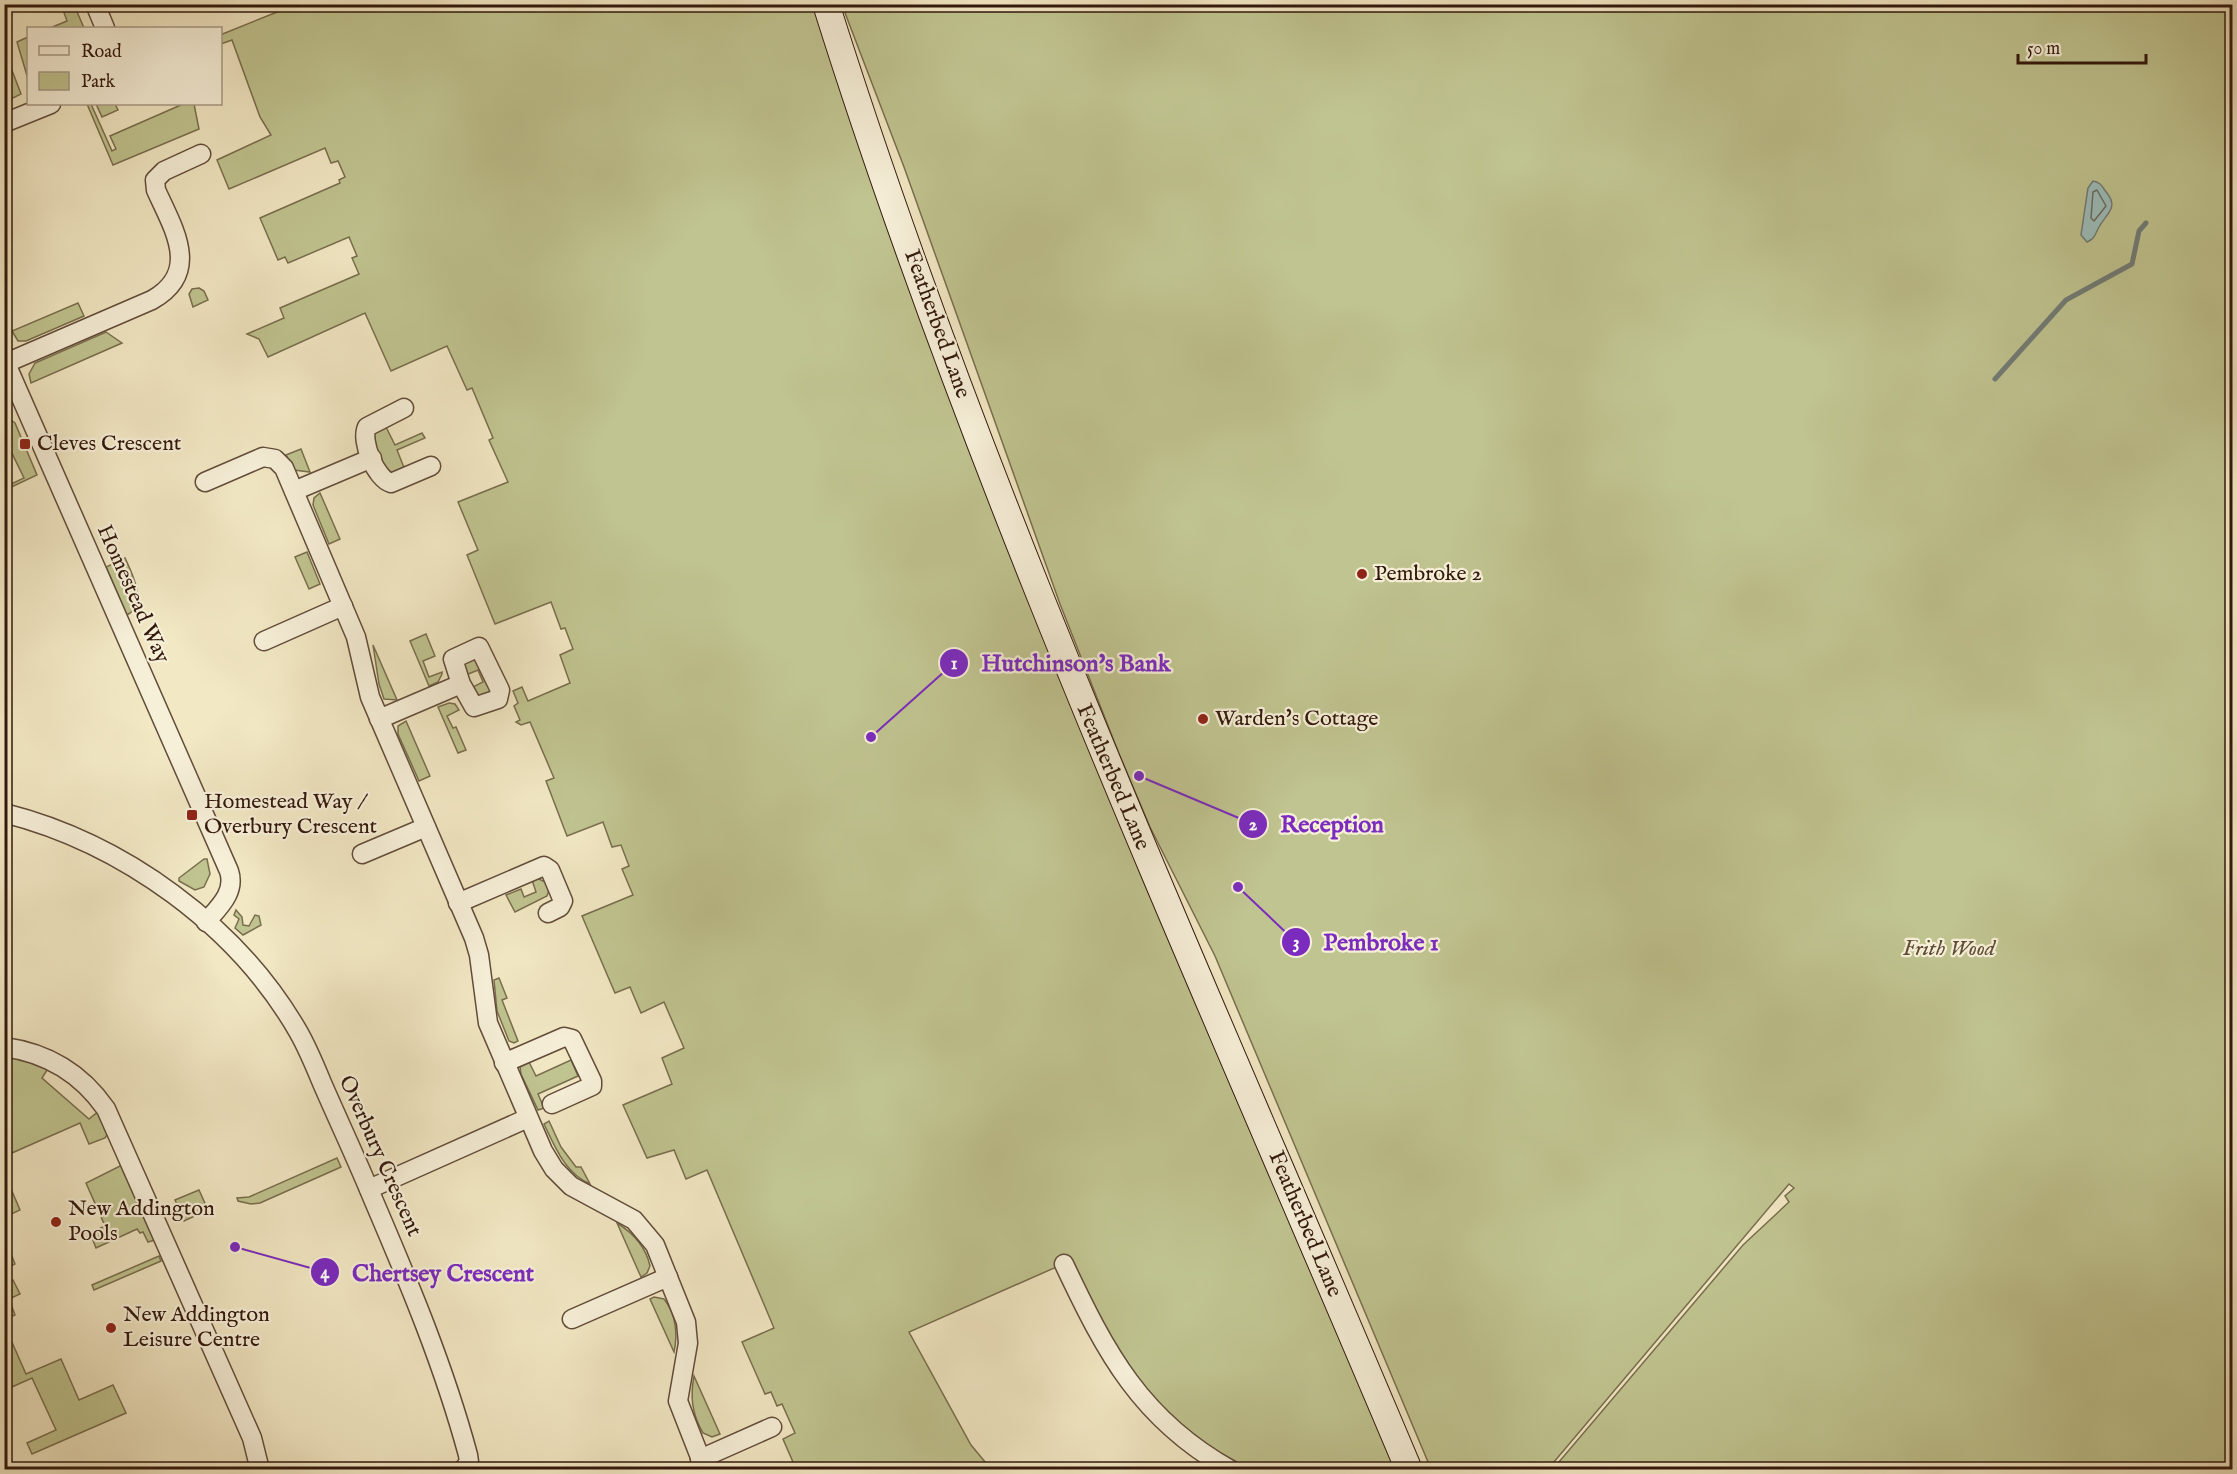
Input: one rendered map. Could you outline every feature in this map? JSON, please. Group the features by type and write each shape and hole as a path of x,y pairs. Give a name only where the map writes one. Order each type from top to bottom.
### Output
{"street":[{"path":"95,4 105,27"},
{"name":"Featherbed Lane","path":"826,4 858,106 1032,580 1102,754 1409,1470"},
{"path":"4,123 49,105"},
{"path":"5,361 152,300 166,290 180,267 181,249 156,190 155,180 164,171 201,154"},
{"name":"Homestead Way","path":"5,361 13,400 218,847 231,883 226,897 206,922"},
{"path":"404,408 367,427 365,440 372,458 381,477 391,483 431,466"},
{"path":"205,482 270,457 284,468 360,646 367,688 379,719 478,950 485,1011 528,1118 548,1159 562,1178 576,1190 623,1212 639,1224 655,1245 683,1311 688,1332 678,1390 679,1406 702,1464 772,1427"},
{"path":"294,491 372,458"},
{"path":"264,641 343,606"},
{"path":"379,719 461,684"},
{"name":"Overbury Crescent","path":"4,813 63,832 105,852 164,889 206,922 244,960 298,1032 369,1189 428,1329 472,1467"},
{"path":"362,855 426,827"},
{"path":"458,903 544,866 550,870 563,901 562,906 548,913"},
{"path":"504,1063 564,1037 572,1039 592,1081 592,1086 552,1104"},
{"path":"4,1047 38,1054 65,1067 91,1089 106,1109 252,1438 260,1470"},
{"path":"369,1189 528,1118"},
{"path":"1064,1264 1110,1355 1143,1400 1162,1421 1231,1470"},
{"path":"572,1319 668,1277"}],"green space":[{"path":"61,4 74,5 84,27 52,27 67,21"},
{"path":"274,5 817,5 1401,1469 1241,1469 1205,1447 1133,1379 1070,1261 909,1332 971,1445 991,1469 796,1469 783,1439 795,1433 782,1404 777,1406 771,1392 765,1394 742,1342 774,1328 707,1170 686,1179 674,1150 647,1158 623,1105 672,1084 662,1058 684,1048 664,1002 641,1013 630,987 615,993 582,916 633,895 622,869 629,866 621,845 612,847 603,822 567,836 546,781 554,778 530,722 521,725 516,722 520,720 514,706 518,703 513,691 522,687 528,701 570,683 560,655 573,649 565,628 561,629 551,602 495,624 467,555 478,550 458,502 508,482 489,440 493,438 472,388 467,390 447,346 391,371 365,313 268,357 259,339 247,334 284,318 280,308 359,274 352,258 357,256 349,237 288,263 285,257 278,260 260,218 340,183 339,180 345,177 338,161 331,163 325,148 229,189 217,160 271,135 260,117 232,40 222,44 222,34 277,12"},
{"name":"Frith Wood","path":"842,5 2232,5 2232,1469 1553,1469 1743,1245 1789,1202 1785,1196 1794,1188 1789,1184 1548,1469 1431,1469 1215,956 1150,827 1120,756 1060,604 904,167"},
{"path":"27,37 27,76 17,42"},
{"path":"5,52 21,94 4,102"},
{"path":"87,105 91,105 112,151 116,149 110,136 181,105 194,105 199,129 113,165"},
{"path":"96,105 116,105 118,110 102,117"},
{"path":"199,288 204,291 208,300 193,307 189,294 192,289"},
{"path":"78,303 84,316 26,341 18,341 12,331"},
{"path":"106,332 122,343 31,383 29,374 35,363"},
{"path":"8,418 15,423 37,475 5,490 5,487 24,478 5,439 5,419"},
{"path":"385,425 395,445 422,433 425,438 397,450 405,470 396,474 383,463 375,445 374,434"},
{"path":"301,449 310,472 294,470 286,455"},
{"path":"320,493 340,539 329,544 313,505 314,498"},
{"path":"307,552 320,584 309,589 295,557"},
{"path":"125,558 134,580 137,596 137,604 127,615 106,567"},
{"path":"426,634 435,656 423,661 429,677 442,672 438,682 429,686 410,641"},
{"path":"373,645 397,700 384,699 379,684"},
{"path":"474,658 490,690 489,693 477,697 471,688 483,682 478,670 466,675 463,668 464,660"},
{"path":"449,703 455,704 459,710 447,716 453,728 456,727 466,750 458,753 438,707"},
{"path":"406,721 430,776 419,781 398,734 398,726"},
{"path":"207,859 210,874 204,887 195,890 179,881 179,878"},
{"path":"537,878 545,882 549,890 547,896 515,912 506,895 521,889 524,897 536,892 532,880"},
{"path":"236,910 242,917 243,925 249,926 255,915 259,916 261,925 243,935 235,928 239,919 234,915"},
{"path":"499,978 507,998 502,1000 518,1041 514,1043 509,1041 497,1011 494,980"},
{"path":"4,1053 49,1067 42,1078 89,1119 99,1111 109,1132 105,1138 89,1144 80,1123 5,1156"},
{"path":"571,1060 578,1076 538,1094 544,1108 538,1110 520,1067 529,1062 536,1076"},
{"path":"549,1121 561,1147 576,1167 581,1167 590,1184 567,1166 544,1124"},
{"path":"337,1158 341,1167 260,1203 251,1204 238,1201 237,1198 249,1197"},
{"path":"122,1165 155,1240 148,1242 143,1232 140,1233 137,1229 96,1248 90,1233 105,1226 86,1183"},
{"path":"5,1175 20,1210 4,1217"},
{"path":"199,1190 208,1210 184,1221 175,1200"},
{"path":"617,1223 633,1236 645,1253 650,1266 647,1273 641,1277"},
{"path":"5,1239 15,1264 4,1269"},
{"path":"159,1256 161,1261 94,1290 92,1285"},
{"path":"13,1280 20,1294 9,1299 15,1315 5,1320 5,1301 8,1299 5,1284"},
{"path":"654,1297 664,1299 671,1311 676,1331 674,1352 650,1299"},
{"path":"7,1331 26,1374 61,1359 79,1400 113,1385 126,1413 32,1454 27,1443 56,1430 32,1378 5,1390 4,1332"},
{"path":"694,1376 720,1434 712,1437 703,1433 694,1412 692,1391"}],"water":[{"path":"2093,181 2100,184 2107,193 2112,207 2093,238 2087,242 2081,235 2088,188"}],"waterway":[{"path":"1995,379 2066,300 2132,264 2139,231 2146,223"}],"place":[{"name":"Cleves Crescent","path":"25,444"},
{"name":"Pembroke 2","path":"1362,574"},
{"name":"Warden's Cottage","path":"1203,719"},
{"name":"Hutchinson's Bank","path":"871,737"},
{"name":"Reception","path":"1139,776"},
{"name":"Homestead Way / Overbury Crescent","path":"192,815"},
{"name":"Pembroke 1","path":"1238,887"},
{"name":"New Addington Pools","path":"56,1222"},
{"name":"Chertsey Crescent","path":"235,1247"},
{"name":"New Addington Leisure Centre","path":"111,1328"}]}
